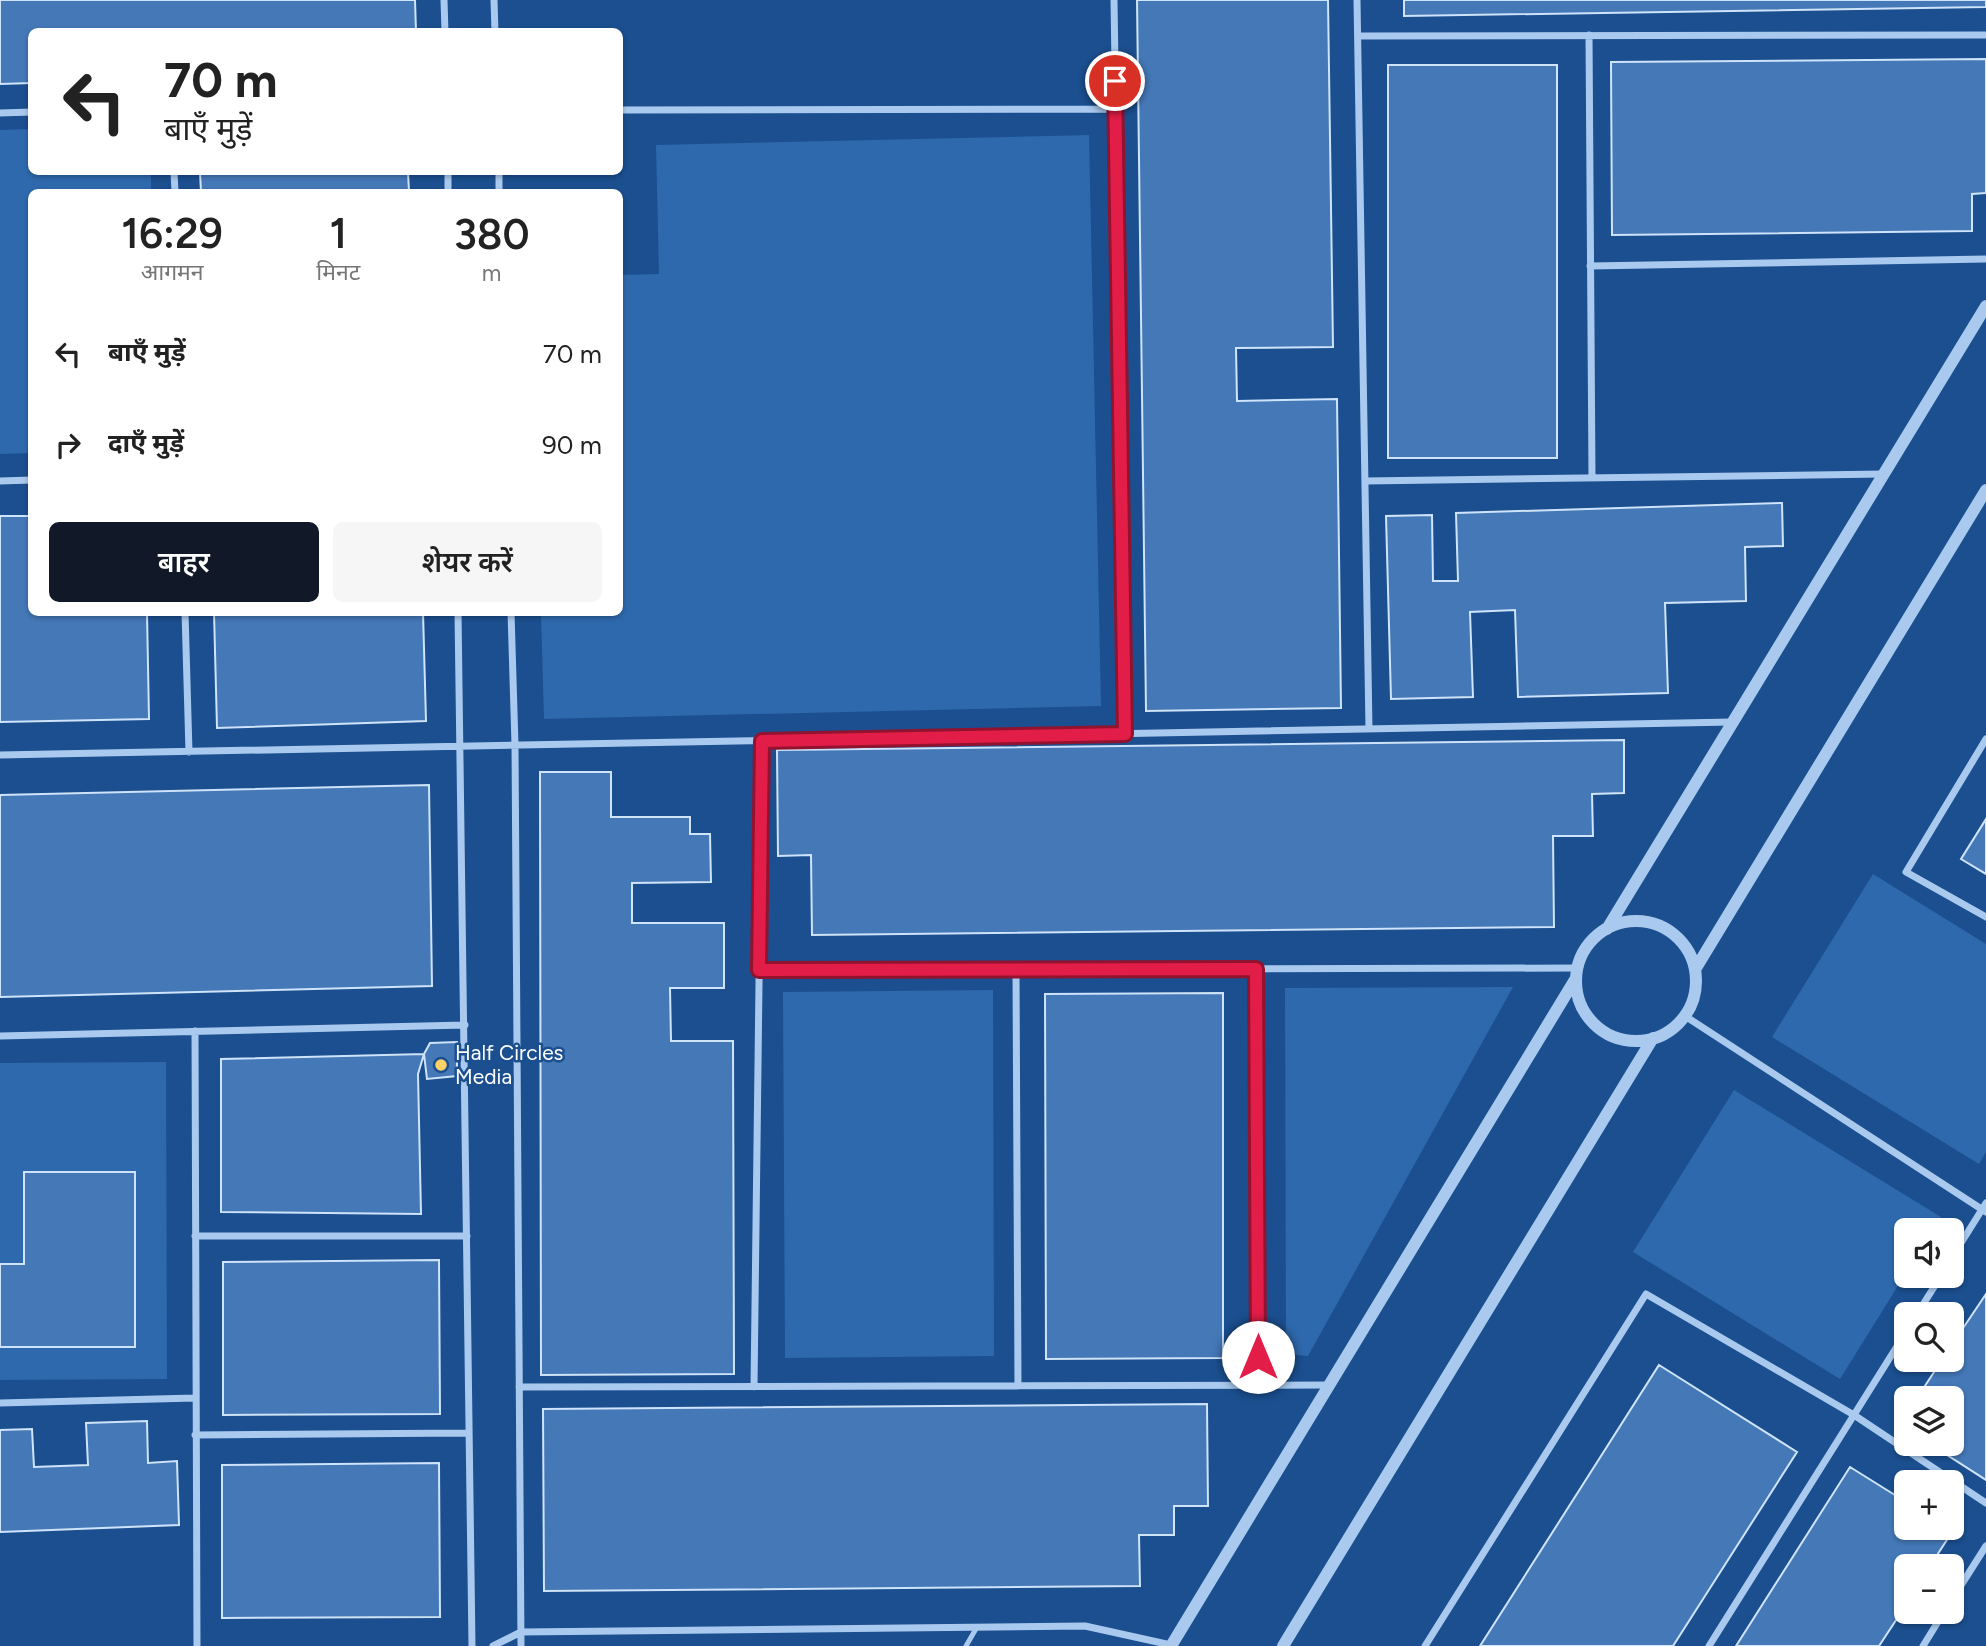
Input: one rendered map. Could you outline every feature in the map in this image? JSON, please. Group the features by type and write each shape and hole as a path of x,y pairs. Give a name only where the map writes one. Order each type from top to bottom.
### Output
{"street":[{"path":"444,0 445,28"},
{"path":"494,0 495,28"},
{"path":"1114,0 1125,734"},
{"path":"1357,0 1369,729"},
{"path":"1358,36 1986,34"},
{"path":"1589,35 1592,478"},
{"path":"623,110 1116,108"},
{"path":"0,113 28,112"},
{"path":"1590,266 1986,259"},
{"path":"1607,929 1986,306"},
{"path":"1365,481 1884,474"},
{"path":"0,481 28,480"},
{"path":"1696,968 1986,490"},
{"path":"186,616 189,752"},
{"path":"458,616 472,1646"},
{"path":"511,616 515,745 521,1646"},
{"path":"0,755 1733,722"},
{"path":"1986,739 1906,872 1986,917"},
{"path":"754,1387 762,741"},
{"path":"493,1646 521,1632 1086,1626 1171,1645 1577,973 1588,944 1607,929 1628,921 1651,922 1663,927 1672,932 1688,949 1696,968 1695,997 1685,1016 1661,1036 1645,1041 1625,1040 1600,1029 1583,1011 1576,989 1577,973"},
{"path":"759,970 1256,969 1577,973"},
{"path":"1256,969 1259,1385"},
{"path":"1016,970 1017,1386"},
{"path":"1685,1016 1985,1208 1964,1240"},
{"path":"0,1036 465,1026"},
{"path":"195,1031 197,1646"},
{"path":"1283,1646 1653,1038"},
{"path":"195,1237 467,1236"},
{"path":"1425,1646 1646,1294 1854,1415 1986,1503"},
{"path":"1709,1646 1894,1351"},
{"path":"519,1387 1329,1385"},
{"path":"0,1403 195,1398"},
{"path":"195,1435 469,1433"},
{"path":"1964,1581 1986,1546"},
{"path":"1923,1646 1937,1624"}],"lane":[{"path":"966,1646 977,1627"}],"shaded area":[{"path":"28,129 28,175 151,175 151,189 28,189 28,453 0,454 0,130"},
{"path":"1089,135 1101,706 544,719 541,616 623,616 623,275 659,274 656,145"},
{"path":"1873,874 1986,944 1986,1152 1979,1164 1772,1037"},
{"path":"1513,987 1308,1356 1286,1354 1285,988"},
{"path":"993,990 994,1356 785,1358 783,992"},
{"path":"166,1062 167,1379 0,1380 0,1063"},
{"path":"1734,1090 1941,1217 1894,1218 1894,1288 1897,1288 1840,1379 1633,1252"}],"building":[{"path":"0,0 415,0 416,28 28,28 28,83 0,84"},
{"path":"1137,0 1328,0 1333,347 1236,348 1237,401 1337,399 1341,708 1146,711"},
{"path":"1404,0 1986,0 1986,7 1404,16"},
{"path":"1986,59 1986,193 1972,194 1972,231 1612,235 1611,62"},
{"path":"1388,65 1557,65 1557,458 1388,458"},
{"path":"200,175 408,175 409,189 201,189"},
{"path":"1782,503 1783,546 1745,547 1746,601 1665,603 1668,693 1518,697 1515,610 1470,612 1473,697 1391,699 1386,516 1432,515 1433,581 1458,581 1456,513"},
{"path":"0,516 28,516 28,616 147,616 149,719 0,722"},
{"path":"214,616 423,616 426,721 217,728"},
{"path":"1624,740 1624,793 1592,794 1593,836 1553,836 1554,927 812,935 811,855 778,856 777,750"},
{"path":"540,772 611,772 611,817 690,817 690,834 710,834 711,882 632,883 632,923 724,923 724,988 670,988 671,1041 733,1041 734,1374 541,1375"},
{"path":"429,785 432,986 0,997 0,795"},
{"path":"1986,819 1986,874 1961,859"},
{"path":"1223,993 1223,1358 1046,1359 1045,994"},
{"name":"Half Circles Media","path":"457,1042 457,1076 427,1079 424,1054 430,1043"},
{"path":"424,1054 418,1074 421,1214 221,1212 221,1059"},
{"path":"24,1172 135,1172 135,1347 0,1347 0,1264 24,1264"},
{"path":"439,1260 440,1414 223,1415 223,1262"},
{"path":"1986,1294 1986,1480 1949,1456 1964,1456 1964,1386 1925,1386 1934,1372 1964,1372 1964,1327"},
{"path":"1659,1365 1797,1452 1673,1646 1480,1646"},
{"path":"1207,1404 1208,1506 1174,1506 1174,1535 1139,1535 1140,1586 544,1591 543,1409"},
{"path":"147,1421 148,1463 177,1461 179,1525 0,1532 0,1430 32,1429 34,1467 88,1465 86,1423"},
{"path":"439,1463 440,1617 222,1618 222,1465"},
{"path":"1850,1467 1894,1494 1894,1540 1947,1540 1938,1554 1894,1554 1894,1623 1879,1646 1736,1646"}],"place":[{"name":"Half Circles Media","path":"441,1065"}],"route":[{"path":"1115,81 1125,734 762,741 759,970 1256,969 1258,1357"}]}
